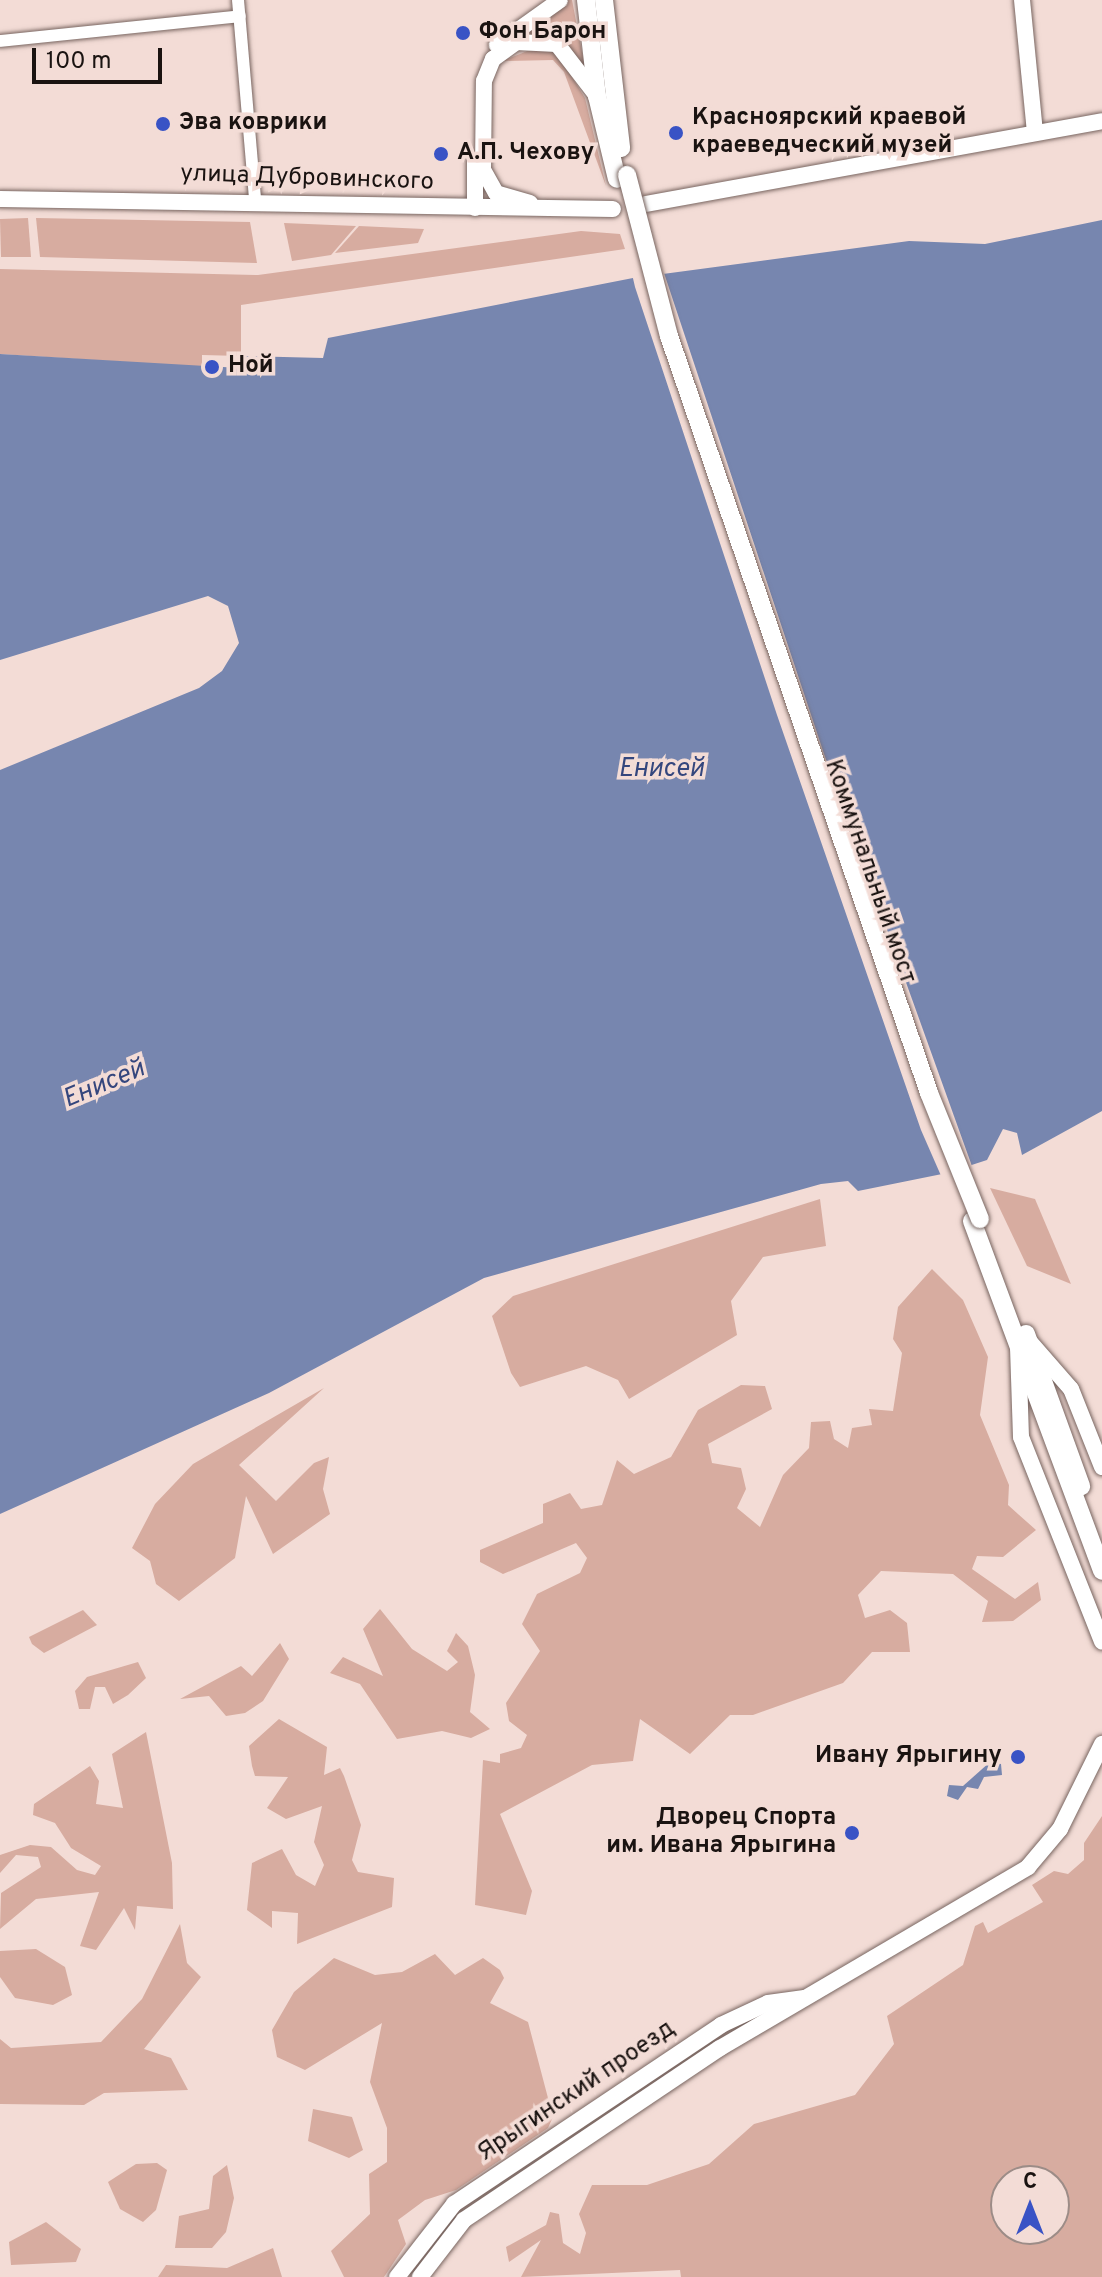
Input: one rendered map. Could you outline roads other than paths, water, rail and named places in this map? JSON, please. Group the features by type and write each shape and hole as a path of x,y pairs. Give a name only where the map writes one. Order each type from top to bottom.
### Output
{"highway":[{"path":"586,0 597,96 622,177"},
{"path":"604,0 622,177"},
{"name":"Коммунальный мост","path":"622,177 665,350 915,1079 976,1220 1102,1541"},
{"name":"Коммунальный мост","path":"1023,1343 1102,1571"}],"main road":[{"path":"475,208 478,70 494,47 560,0"},
{"path":"605,27 615,0"},
{"path":"1022,0 1035,132"},
{"path":"567,211 504,196 487,182 486,71 516,42 544,41 567,51 597,96"},
{"path":"646,204 1102,121"},
{"name":"улица Дубровинского","path":"0,199 255,199 567,211 613,209"},
{"path":"1023,1343 1071,1389 1102,1467"},
{"path":"1023,1343 1021,1437 1102,1642"},
{"name":"Ярыгинский проезд","path":"420,2277 464,2220 731,2041 816,1996 1028,1867 1060,1829 1102,1744"},
{"name":"Ярыгинский проезд","path":"397,2277 454,2204 721,2025 768,2003 816,1996"},
{"path":"721,2025 731,2041"}],"street":[{"path":"238,0 255,199"},
{"path":"0,41 240,16"}],"water":[{"name":"Енисей","path":"1102,220 1102,1111 1022,1155 1017,1133 1003,1129 987,1160 947,1173 858,1191 848,1181 821,1184 484,1278 269,1393 0,1514 0,770 199,688 222,671 239,643 228,606 208,596 0,660 0,354 240,368 241,356 323,358 328,338 633,278 909,241 985,244"},
{"path":"990,1762 1001,1764 1002,1775 984,1777 978,1789 967,1787 958,1800 947,1796 949,1785 963,1786"}],"place":[{"name":"Фон Барон","path":"463,33"},
{"name":"Эва коврики","path":"163,124"},
{"name":"Красноярский краевой краеведческий музей","path":"676,133"},
{"name":"А.П. Чехову","path":"441,154"},
{"name":"Ной","path":"212,367"},
{"name":"Ивану Ярыгину","path":"1018,1757"},
{"name":"Дворец Спорта им. Ивана Ярыгина","path":"852,1833"}]}
